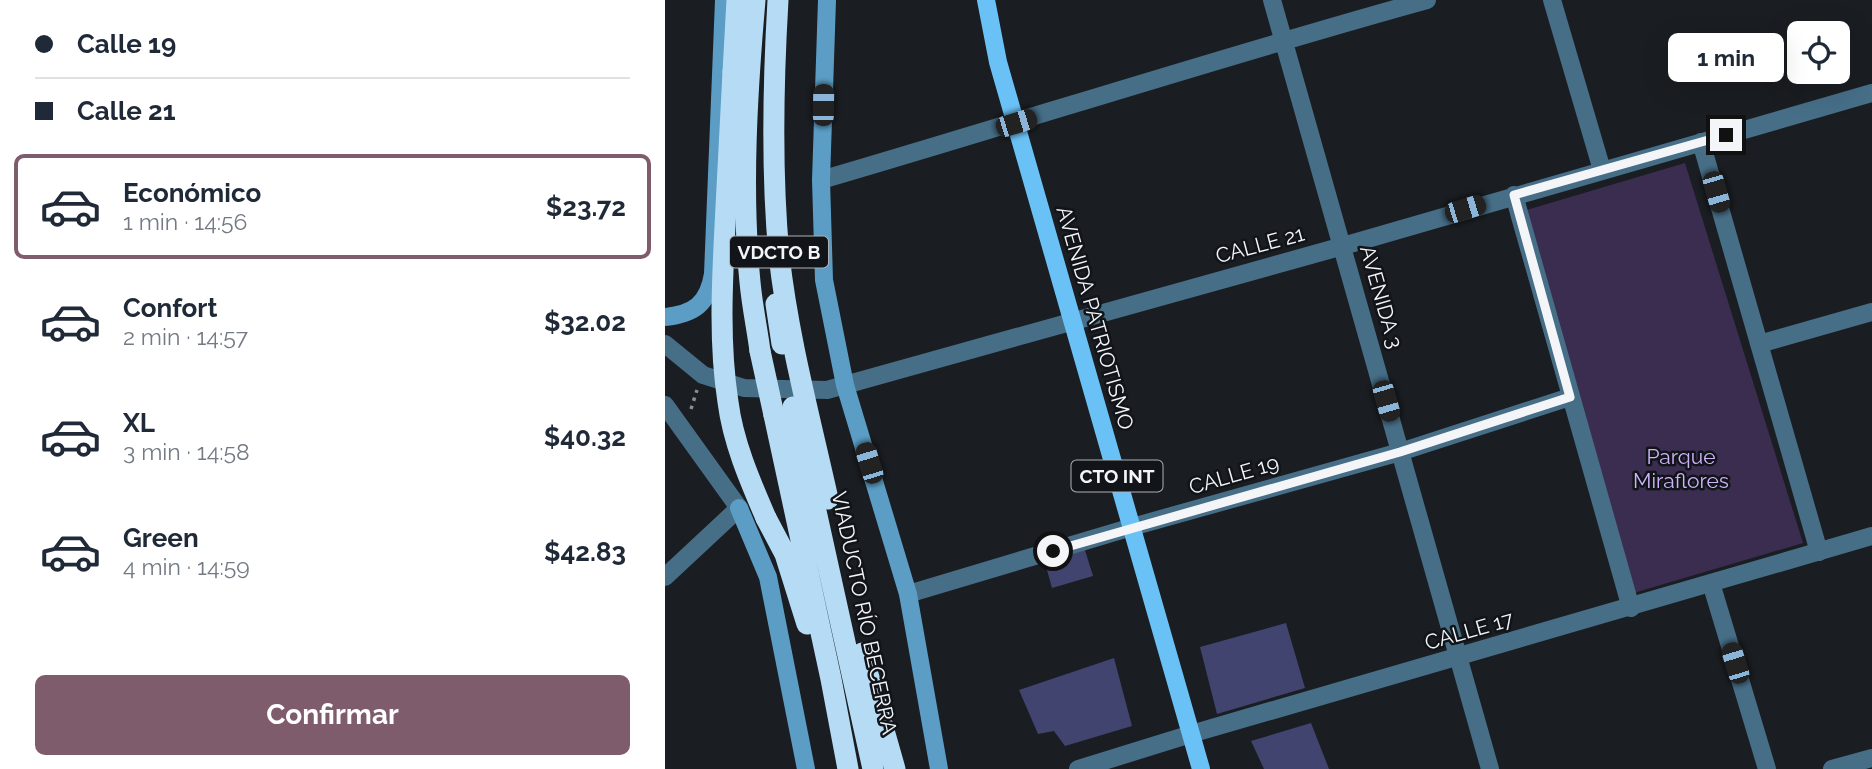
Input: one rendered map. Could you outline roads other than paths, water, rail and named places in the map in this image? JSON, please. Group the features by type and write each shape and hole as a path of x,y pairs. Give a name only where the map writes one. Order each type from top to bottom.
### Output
{"highway":[{"name":"VIADUCTO RÍO BECERRA","path":"737,0 722,298 723,356 728,404 736,439 752,486 785,554 810,631 831,679"},
{"name":"VIADUCTO RÍO BECERRA","path":"755,0 747,123 747,214 750,282 760,351 784,411 873,769"},
{"name":"VIADUCTO RÍO BECERRA","path":"780,0 770,89 768,149 772,275 782,344 784,411 848,769"},
{"name":"VIADUCTO RÍO BECERRA","path":"780,0 774,151 776,215 785,298 847,593 878,715 895,769"}],"main road":[{"path":"665,317 683,315 702,303 712,282 724,0"},
{"name":"VIADUCTO RÍO BECERRA","path":"827,0 821,180 824,280 845,385 908,594 939,769"},
{"name":"AVENIDA PATRIOTISMO","path":"986,0 998,62 1201,769"},
{"path":"739,508 768,577 806,769"}],"street":[{"name":"AVENIDA 3","path":"1272,0 1490,769"},
{"path":"821,180 1283,40 1427,0"},
{"path":"1552,0 1602,170"},
{"name":"CALLE 21","path":"665,344 703,375 744,388 827,390 1343,246 1872,93"},
{"path":"1701,142 1819,552"},
{"path":"1514,195 1631,608"},
{"path":"1759,344 1872,312"},
{"name":"CALLE 19","path":"908,594 1132,527 1400,452 1570,397"},
{"path":"665,405 739,508 665,577"},
{"name":"CALLE 17","path":"1079,769 1872,536"},
{"path":"1711,583 1767,769"},
{"path":"1832,769 1872,758"}],"park label":[{"name":"Parque Miraflores","path":"1681,469"}]}
